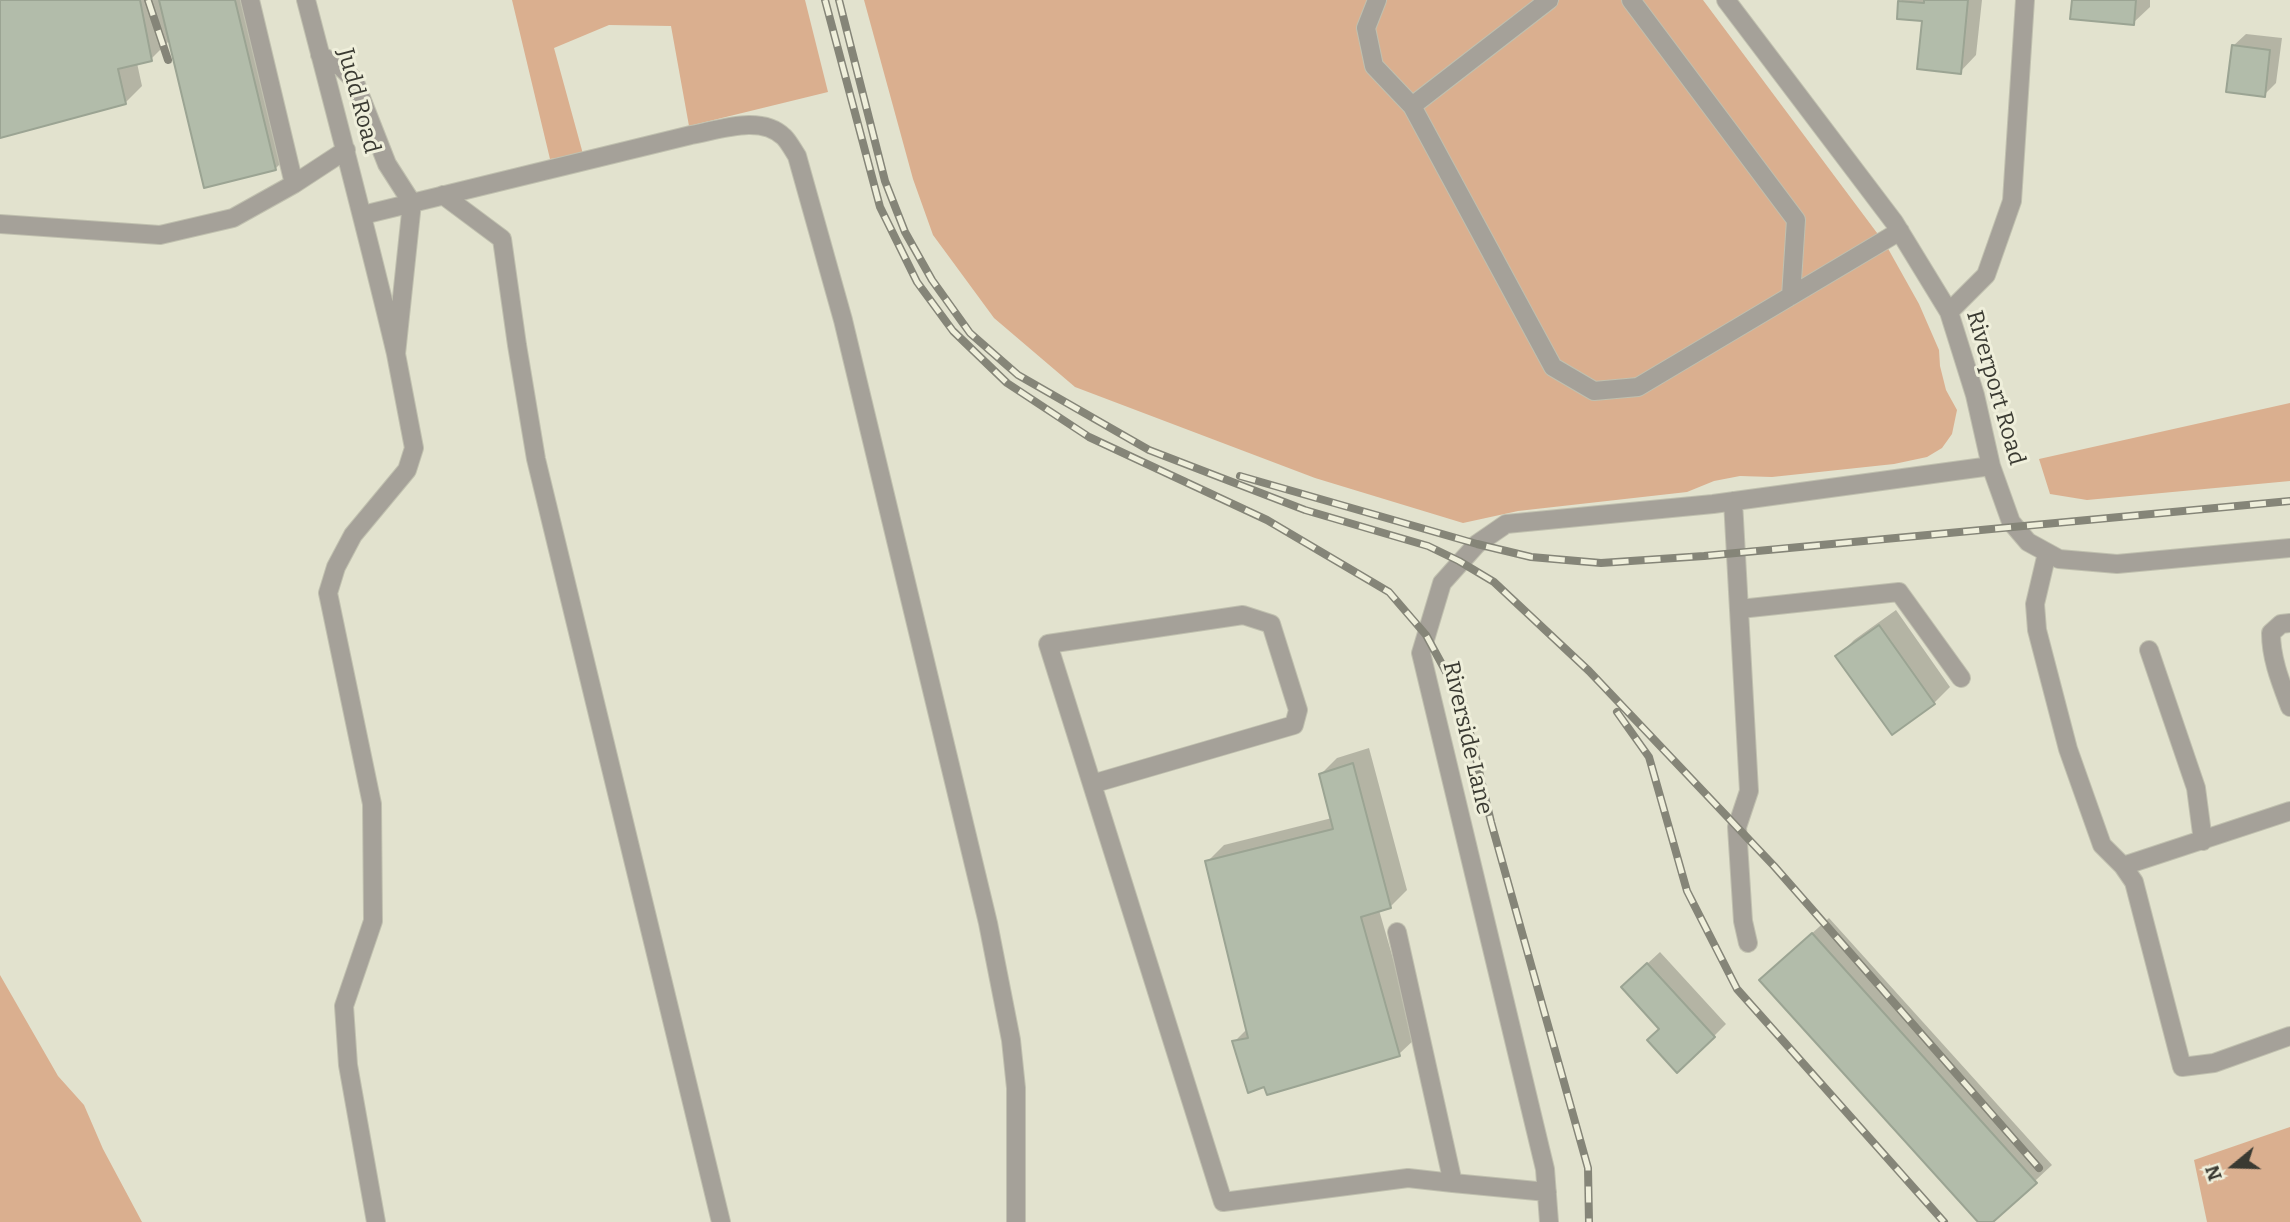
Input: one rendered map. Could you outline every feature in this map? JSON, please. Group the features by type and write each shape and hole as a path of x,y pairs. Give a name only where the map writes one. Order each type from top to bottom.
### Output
{"street":[{"path":"250,0 294,184"},
{"name":"Judd Road","path":"306,0 363,215 396,354"},
{"path":"1377,0 1366,28 1374,66 1412,106 1553,367 1594,391 1638,387 1900,232"},
{"path":"1412,106 1549,0"},
{"path":"1631,0 1796,220 1791,296"},
{"name":"Riverport Road","path":"1726,0 1900,232 1949,312 1975,395 1991,466 2014,526 2028,542 2059,559 2117,564 2290,550"},
{"path":"1949,312 1986,275 2012,201 2025,0"},
{"path":"320,55 341,66 354,80 387,164 412,203 396,354 414,448 407,470 353,535 336,567 328,593 372,804 373,920 344,1006 348,1065 376,1222"},
{"path":"363,215 691,135 744,125 763,126 783,136 797,156 843,320 988,923 1011,1040 1016,1088 1016,1222"},
{"path":"0,224 160,235 233,218 294,184 346,150"},
{"path":"443,195 502,239 537,459 721,1222"},
{"name":"Riverside Lane","path":"1549,1222 1545,1169 1421,653 1442,583 1477,544 1506,524 1733,501 1991,466"},
{"path":"1733,501 1748,791 1737,827 1743,921 1748,943"},
{"path":"2048,553 2035,604 2036,630 2068,749 2102,845 2123,866 2133,882 2182,1067 2214,1063 2290,1036"},
{"path":"1740,608 1899,592 1961,678"},
{"path":"1092,784 1294,725 1298,709 1271,624 1243,615 1048,644 1223,1202 1408,1178 1547,1192"},
{"path":"2290,623 2281,624 2271,633 2271,639 2274,664 2290,707"},
{"path":"2148,650 2196,788 2203,841"},
{"path":"2123,866 2290,811"},
{"path":"1397,932 1453,1183"}],"shaded area":[{"path":"512,0 805,0 828,92 689,126 671,26 609,25 554,48 583,154 550,159"},
{"path":"864,0 1703,0 1886,245 1919,304 1939,350 1946,390 1957,410 1952,434 1942,448 1927,457 1894,464 1772,477 1740,476 1714,481 1687,492 1518,511 1463,523 1315,478 1075,387 994,318 933,235 913,179"},
{"path":"2290,403 2290,481 2087,500 2050,494 2039,459"},
{"path":"0,975 58,1076 84,1105 103,1149 142,1222 0,1222"},
{"path":"2290,1127 2290,1222 2207,1222 2194,1160"}],"building":[{"path":"0,0 140,0 152,61 118,69 126,104 0,138"},
{"path":"159,0 235,0 276,170 204,188"},
{"path":"1924,0 1968,0 1961,74 1917,69 1922,21 1897,19 1898,1 1924,3"},
{"path":"2072,0 2136,0 2134,25 2070,19"},
{"path":"2232,45 2270,50 2265,97 2226,92"},
{"path":"1879,625 1935,704 1892,735 1835,656"},
{"path":"1353,763 1391,908 1361,917 1400,1056 1267,1095 1264,1087 1248,1093 1232,1041 1248,1038 1205,861 1333,829 1319,774"},
{"path":"1812,933 2037,1183 1993,1222 1978,1222 1759,980"},
{"path":"1647,963 1715,1037 1677,1073 1647,1040 1659,1029 1621,987"}],"railway":[{"path":"148,0 168,60"},
{"path":"825,0 880,207 917,282 953,331 1007,383 1089,437 1267,520 1389,592 1426,635 1463,703 1491,822 1588,1168 1589,1222"},
{"path":"839,0 885,181 905,232 932,280 970,333 1018,375 1149,450 1305,510 1428,546 1494,582 1589,671 1774,866 2039,1168"},
{"path":"1240,476 1477,544 1531,557 1601,563 1704,556 2290,501"},
{"path":"1617,712 1649,757 1687,891 1737,989 1944,1222"}]}
